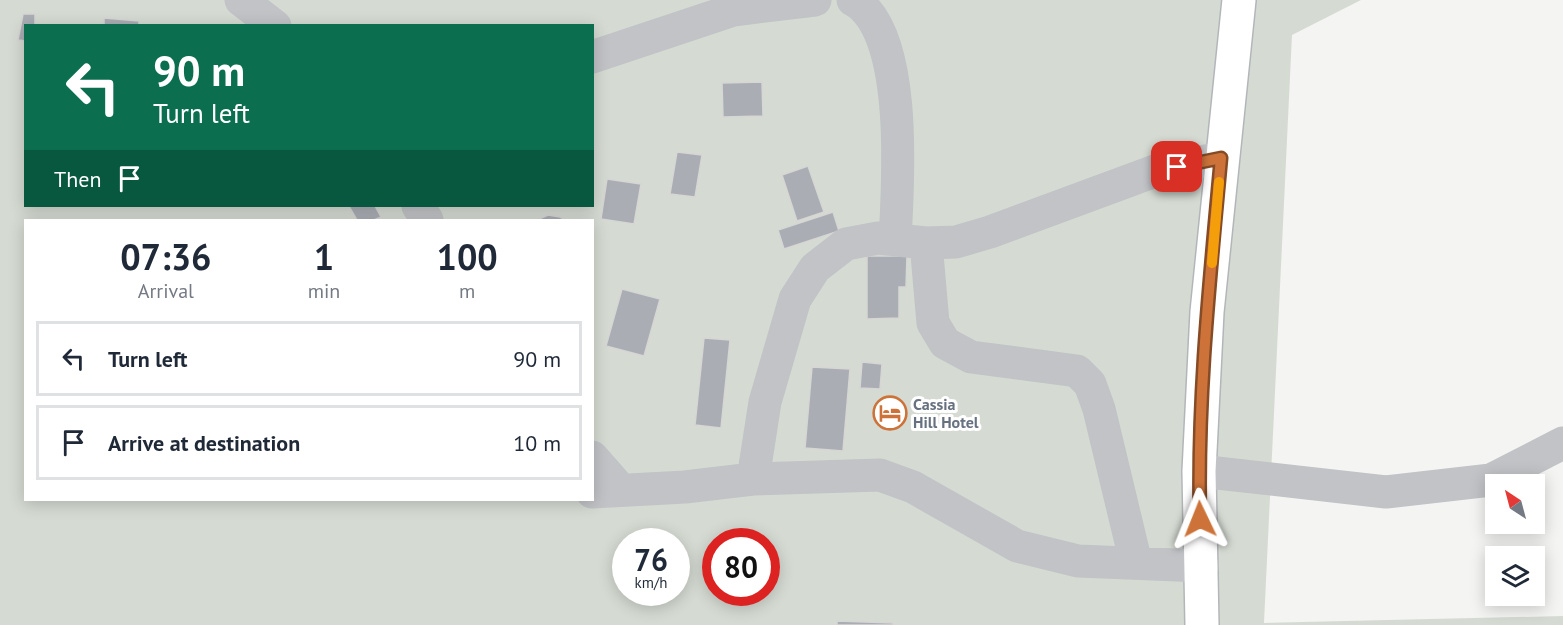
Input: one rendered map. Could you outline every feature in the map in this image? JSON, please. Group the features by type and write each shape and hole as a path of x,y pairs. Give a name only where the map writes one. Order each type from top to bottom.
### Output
{"highway":[{"path":"1202,625 1199,471 1207,312 1239,0"}],"lane":[{"path":"241,0 272,24"},
{"path":"594,56 733,10 815,0"},
{"path":"853,0 865,6 874,21 891,69 897,118 899,173 911,241 933,323 945,343 970,357 1077,371 1090,384 1099,409 1136,563"},
{"path":"753,479 765,402 795,299 815,268 846,244 878,238 956,242 1155,171 1221,158"},
{"path":"1199,471 1386,492 1491,480 1563,443"},
{"path":"594,462 607,491 685,487 753,479 880,475 913,487 1017,546 1078,561 1202,566"}],"shaded area":[{"path":"0,0 1361,0 1292,35 1264,623 1563,616 1563,625 0,625"}],"building":[{"path":"23,14 35,14 35,24 24,24 24,41 18,40"},
{"path":"104,18 139,21 139,24 104,24"},
{"path":"762,82 763,116 723,117 722,83"},
{"path":"677,152 702,155 695,197 670,194"},
{"path":"808,166 824,212 797,221 782,175"},
{"path":"607,179 641,184 634,224 601,219"},
{"path":"350,207 376,207 381,217 376,219 356,219"},
{"path":"833,212 839,231 784,249 778,230"},
{"path":"548,215 563,219 539,219"},
{"path":"867,256 907,256 906,287 899,287 899,318 867,319"},
{"path":"622,289 660,299 644,356 606,346"},
{"path":"704,338 730,340 721,428 695,425"},
{"path":"862,362 882,364 880,389 860,388"},
{"path":"812,367 850,369 843,451 805,448"},
{"path":"837,621 893,623 893,625 837,625"}],"slow traffic":[{"path":"1212,263 1219,182"}],"place":[{"name":"Cassia Hill Hotel","path":"890,413"}],"route":[{"path":"1177,167 1221,158 1207,312 1199,471 1200,519"}]}
